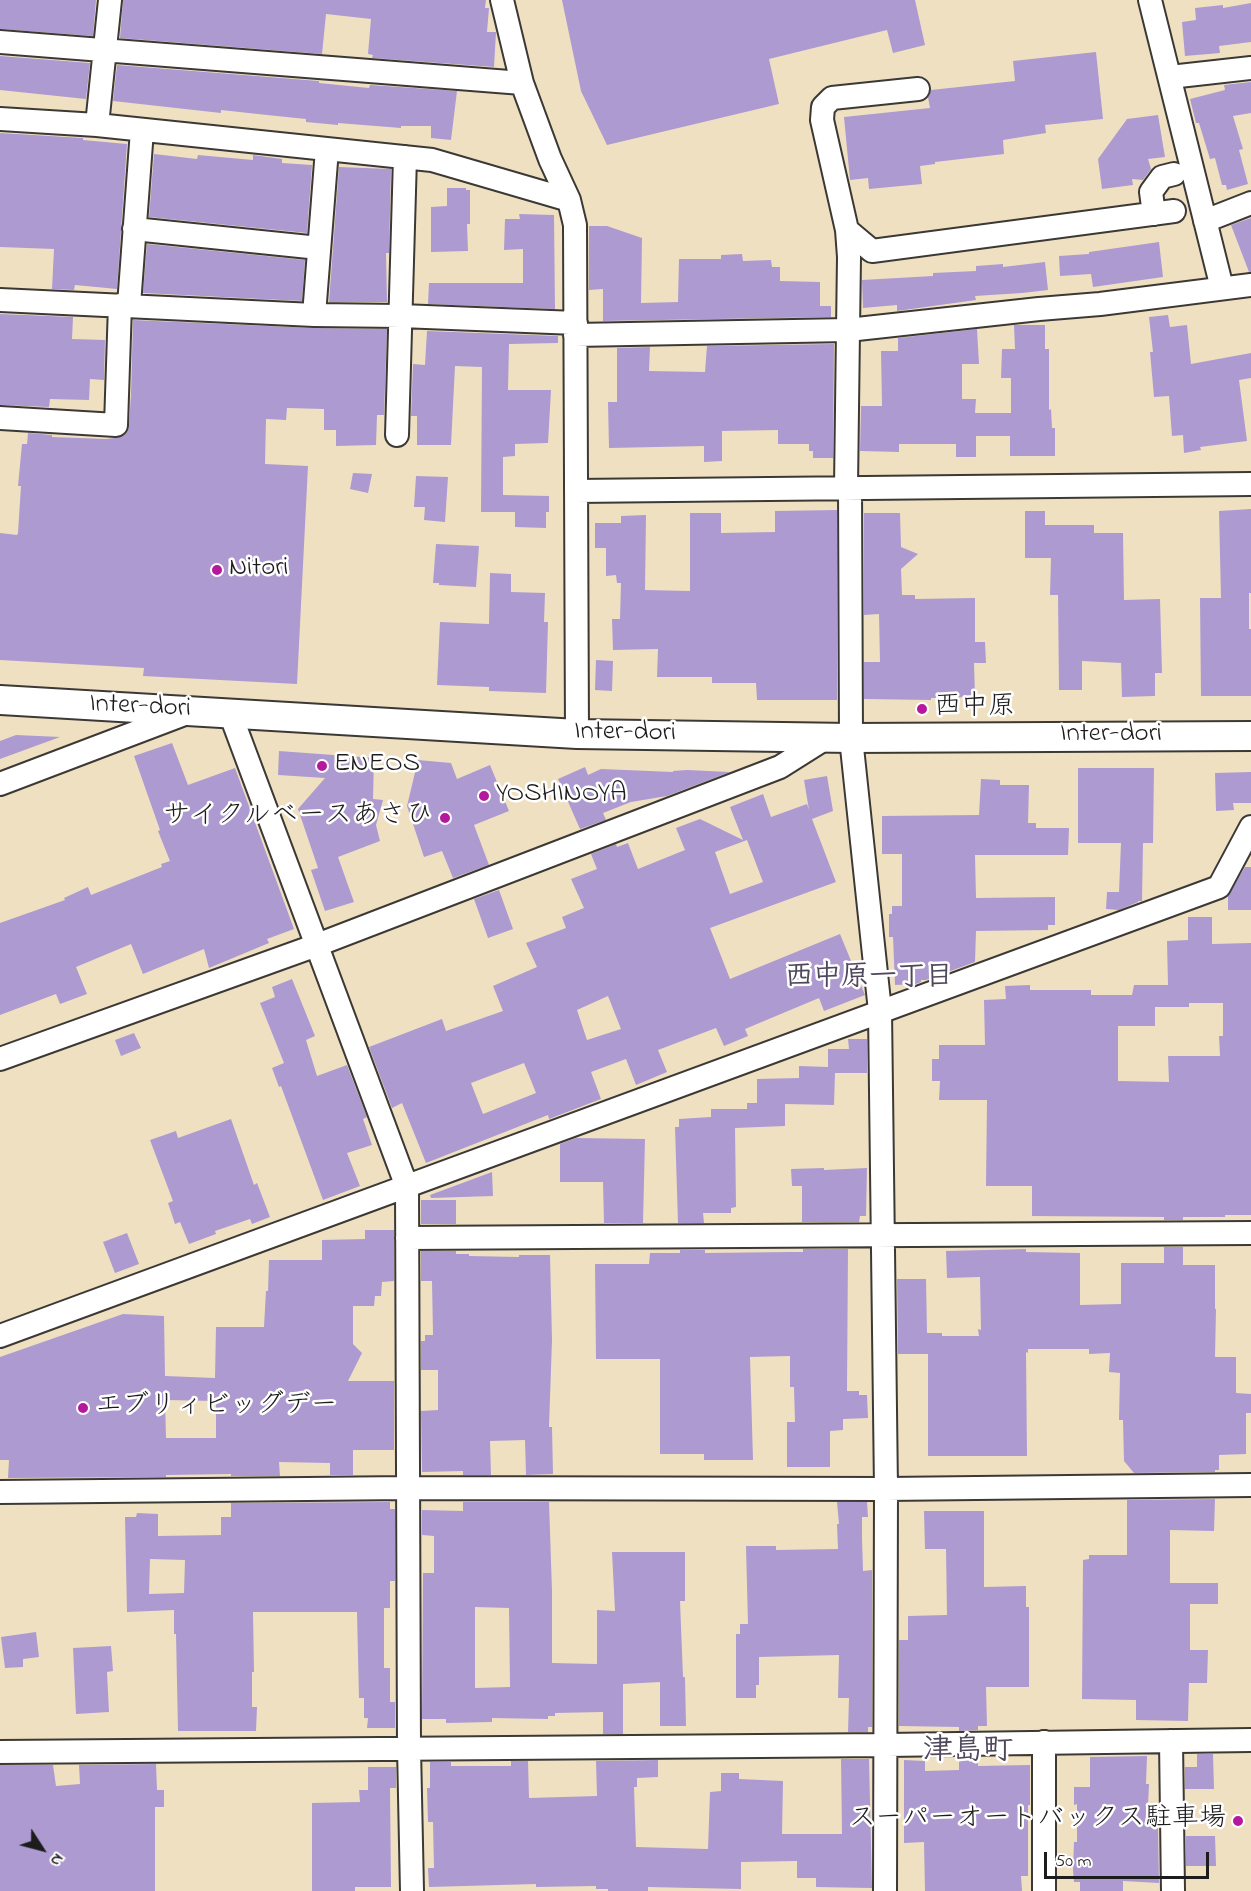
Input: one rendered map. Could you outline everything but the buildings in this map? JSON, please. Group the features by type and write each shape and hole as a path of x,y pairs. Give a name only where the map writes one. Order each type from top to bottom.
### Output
{"main road":[{"name":"Inter-dori","path":"0,700 577,734 838,738 1251,736"}],"street":[{"path":"97,125 110,0"},
{"path":"502,0 522,83 550,159 569,200 575,225 577,734"},
{"path":"1150,0 1222,288"},
{"path":"0,42 522,83"},
{"path":"1170,76 1251,68"},
{"path":"885,1891 886,1489 880,1011 838,738 848,487 849,257 847,230 822,120 823,107 832,98 918,89"},
{"path":"0,119 97,125 432,160 569,200"},
{"path":"0,418 116,424 124,305 134,229 142,130"},
{"path":"314,315 327,149"},
{"path":"397,435 405,157"},
{"path":"847,230 872,251 1164,212 1151,192 1162,177 1174,174"},
{"path":"1205,220 1251,203"},
{"path":"134,229 319,248"},
{"path":"0,300 314,315 401,316 575,329 848,330 1100,304 1251,285"},
{"path":"576,491 1251,484"},
{"path":"0,784 193,711"},
{"path":"230,713 408,1187 409,1748 412,1891"},
{"path":"0,1059 317,945 780,767 838,738"},
{"path":"0,1336 1219,887 1251,827"},
{"path":"407,1238 1251,1233"},
{"path":"0,1492 408,1488 886,1489 1251,1485"},
{"path":"1171,1740 1173,1891"},
{"path":"0,1752 886,1746 1251,1740"},
{"path":"1044,1742 1044,1891"}],"place":[{"name":"Nitori","path":"217,570"},
{"name":"西中原","path":"922,709"},
{"name":"ENEOS","path":"322,766"},
{"name":"YOSHINOYA","path":"484,796"},
{"name":"サイクルベースあさひ","path":"445,818"},
{"name":"エブリィビッグデー","path":"83,1408"},
{"name":"スーパーオートバックス駐車場","path":"1238,1821"}],"district":[{"name":"西中原一丁目","path":"869,979"},
{"name":"津島町","path":"968,1753"}]}
